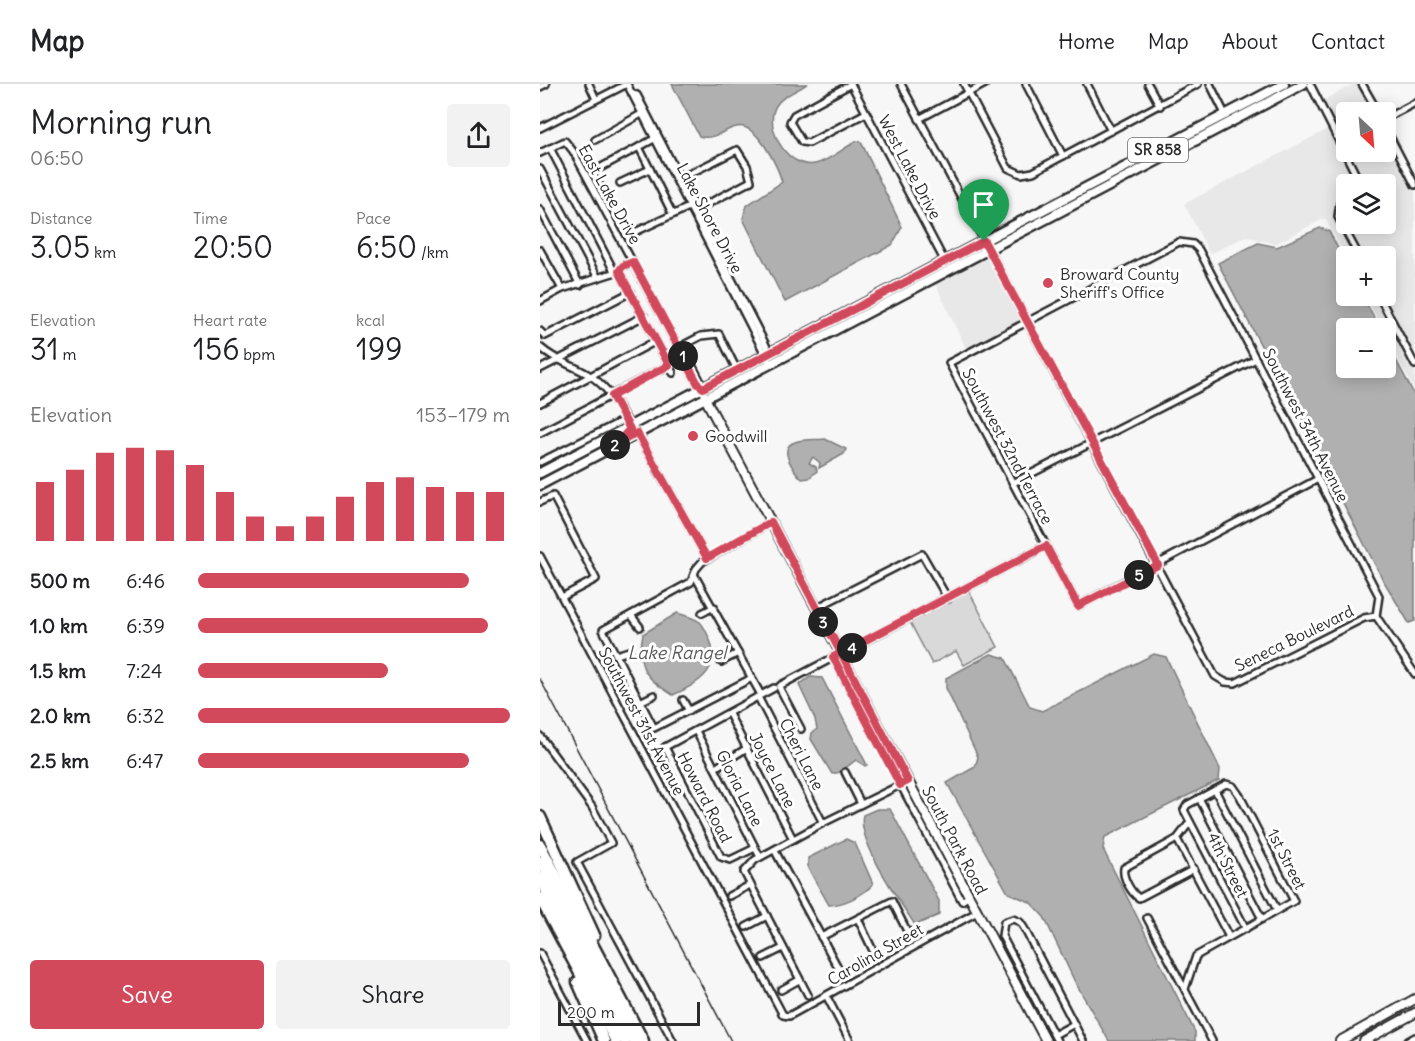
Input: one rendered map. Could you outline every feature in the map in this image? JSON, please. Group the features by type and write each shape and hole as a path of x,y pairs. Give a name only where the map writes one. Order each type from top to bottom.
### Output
{"highway":[{"path":"540,817 591,929 603,964"},
{"path":"540,845 643,1041"},
{"path":"540,862 634,1041"},
{"path":"540,879 625,1041"},
{"path":"540,898 616,1041"},
{"path":"572,958 580,990 604,1041"}],"main road":[{"name":"SR 858","path":"540,473 628,423 856,313 1228,118 1284,84"},
{"name":"SR 858","path":"540,485 808,343 895,292 903,284 945,262 1052,216 1105,182 1134,167 1140,159 1303,84"},
{"path":"615,445 628,434 628,423"}],"street":[{"path":"540,87 546,84"},
{"path":"589,84 596,99"},
{"path":"540,128 627,84"},
{"name":"Lake Shore Drive","path":"627,84 772,362"},
{"path":"851,84 794,115 790,122 802,142 809,143 866,113"},
{"name":"West Lake Drive","path":"851,84 945,262"},
{"path":"901,84 1158,565 1318,479"},
{"path":"964,84 1008,168 1021,174 1063,156 1198,84"},
{"path":"919,119 985,84"},
{"path":"1026,84 1063,156"},
{"path":"1087,84 1111,131"},
{"path":"1148,84 1160,106"},
{"path":"1210,84 1228,118"},
{"path":"1310,84 1355,174"},
{"path":"1362,84 1372,102"},
{"path":"1396,113 1415,103"},
{"path":"595,140 643,113"},
{"path":"609,201 594,176 596,171 654,136"},
{"name":"East Lake Drive","path":"550,148 565,141 573,151 698,384 702,387"},
{"path":"639,147 674,214"},
{"path":"540,153 550,148 616,271 631,292 673,373"},
{"path":"1396,148 1415,185"},
{"path":"633,233 674,214 692,209 751,181 747,166 737,150 678,180"},
{"path":"540,169 598,278"},
{"path":"620,183 650,169"},
{"path":"540,209 582,284"},
{"name":"Southwest 34th Avenue","path":"1028,322 1179,242 1193,244 1199,250 1379,596 1376,616"},
{"path":"540,250 562,289"},
{"path":"540,265 546,261"},
{"path":"540,301 562,289 598,278 633,262"},
{"path":"540,331 545,336 631,292"},
{"path":"1384,306 1415,365"},
{"path":"540,369 644,316"},
{"name":"Southwest 32nd Terrace","path":"1028,322 949,363 1078,606 1158,565"},
{"path":"705,398 682,346 701,336 719,334 737,370"},
{"path":"540,403 656,341"},
{"path":"540,347 555,361 590,376 612,396 628,423 540,462"},
{"path":"1013,483 1256,359"},
{"path":"540,433 669,365"},
{"name":"South Park Road","path":"705,398 816,608 837,655 908,781 1042,1040"},
{"path":"637,433 707,558"},
{"path":"540,502 553,496 596,579 562,597"},
{"path":"752,678 654,728 603,630 692,582 698,565 707,558 771,522"},
{"path":"696,731 759,695 948,599 1046,546"},
{"path":"816,608 922,554 948,599"},
{"name":"Southwest 31st Avenue","path":"540,556 720,898 785,1016"},
{"name":"Seneca Boulevard","path":"1158,565 1215,676 1225,682 1235,682 1364,618 1376,616 1415,674"},
{"name":"Cheri Lane","path":"695,576 752,678 823,823"},
{"path":"702,613 714,607"},
{"path":"631,615 640,627"},
{"path":"616,656 629,651"},
{"path":"721,662 738,653"},
{"path":"837,655 900,785 962,901 969,896"},
{"path":"777,687 801,729"},
{"path":"640,702 654,695"},
{"path":"683,700 688,711"},
{"name":"Joyce Lane","path":"729,714 793,839"},
{"name":"Gloria Lane","path":"696,731 760,857"},
{"name":"Howard Road","path":"696,731 664,747 721,857 730,860 755,848"},
{"path":"540,736 592,807 611,843 577,862 673,1041"},
{"path":"715,768 747,748"},
{"path":"845,772 861,804"},
{"path":"808,995 744,872 760,857 908,781"},
{"name":"1st Street","path":"1185,989 1196,956 1294,900 1240,796 1229,784 1215,790"},
{"path":"1262,920 1199,798 1215,790 1277,910"},
{"name":"4th Street","path":"1199,798 1186,806 1186,814 1246,929"},
{"path":"1190,822 1178,839 1124,868 1123,873 1135,895 1145,897 1194,869"},
{"path":"1178,839 1229,937"},
{"path":"775,851 842,975"},
{"path":"729,897 750,885"},
{"path":"821,937 892,901 912,941"},
{"name":"Carolina Street","path":"785,1016 827,997 977,912"},
{"path":"746,927 767,916"},
{"path":"1147,918 1212,1041"},
{"path":"858,919 877,959"},
{"path":"1074,1024 1056,1038 1001,930 1004,922 1013,919 1020,922 1074,1024 1083,1041"},
{"path":"763,958 783,948"},
{"path":"540,953 587,1041"},
{"path":"781,990 800,980"},
{"path":"827,997 850,1041"},
{"path":"1340,1041 1415,999"},
{"path":"1366,1040 1415,1013"},
{"path":"1408,1041 1415,1038"}],"shaded area":[{"path":"1354,84 1359,84 1369,102 1336,102 1336,162 1396,162 1396,155 1415,192 1415,391 1396,354 1396,318 1377,318 1371,306 1396,306 1396,246 1340,246 1325,218 1275,244 1246,236 1210,254 1184,204 1328,129 1316,104"},
{"path":"987,255 1022,322 967,351 935,283"},
{"path":"969,591 998,647 964,665 956,651 932,664 910,622"}],"water":[{"path":"672,84 807,84 776,105 772,119 777,138 788,155 805,164 815,164 857,141 861,142 902,227 892,245 785,302 743,219 746,206 782,182 771,156 758,138 744,127 731,128 709,137 699,136"},
{"path":"1320,228 1329,231 1337,246 1336,306 1368,306 1374,318 1336,318 1336,378 1396,378 1396,360 1415,396 1415,621 1409,623 1383,580 1218,263 1258,243 1277,247"},
{"path":"825,439 846,449 844,454 819,468 820,463 813,457 809,463 816,467 817,471 809,478 802,479 789,460 787,449 795,442 802,440"},
{"name":"Lake Rangel","path":"677,613 700,622 709,638 713,653 712,662 704,676 690,687 673,695 649,677 645,671 642,664 641,646 643,634"},
{"path":"991,654 1005,658 1030,707 1042,711 1154,654 1166,657 1220,769 1219,780 1105,837 1103,849 1195,1032 1195,1041 1109,1041 1075,982 1044,917 1030,902 1008,893 947,783 975,767 978,757 946,688 946,678"},
{"path":"810,677 822,678 867,765 856,760 840,772 832,774 811,739 812,733 817,729 815,719 799,685"},
{"path":"877,809 890,809 939,901 939,915 915,925 881,871 866,840 863,826 863,815"},
{"path":"846,839 855,843 873,884 853,899 829,905 808,868 808,858"}],"railway":[{"path":"540,679 731,1041"}],"place":[{"name":"Broward County Sheriff's Office","path":"1048,283"},
{"name":"Goodwill","path":"693,436"}],"route":[{"path":"984,241 703,388 698,384 633,262 623,266 619,271 669,365 612,396 630,427 628,434 615,445 637,433 646,445 707,558 771,522 841,653 833,657 900,785 908,781 841,653 1046,546 1078,606 1158,565 984,241"}]}
